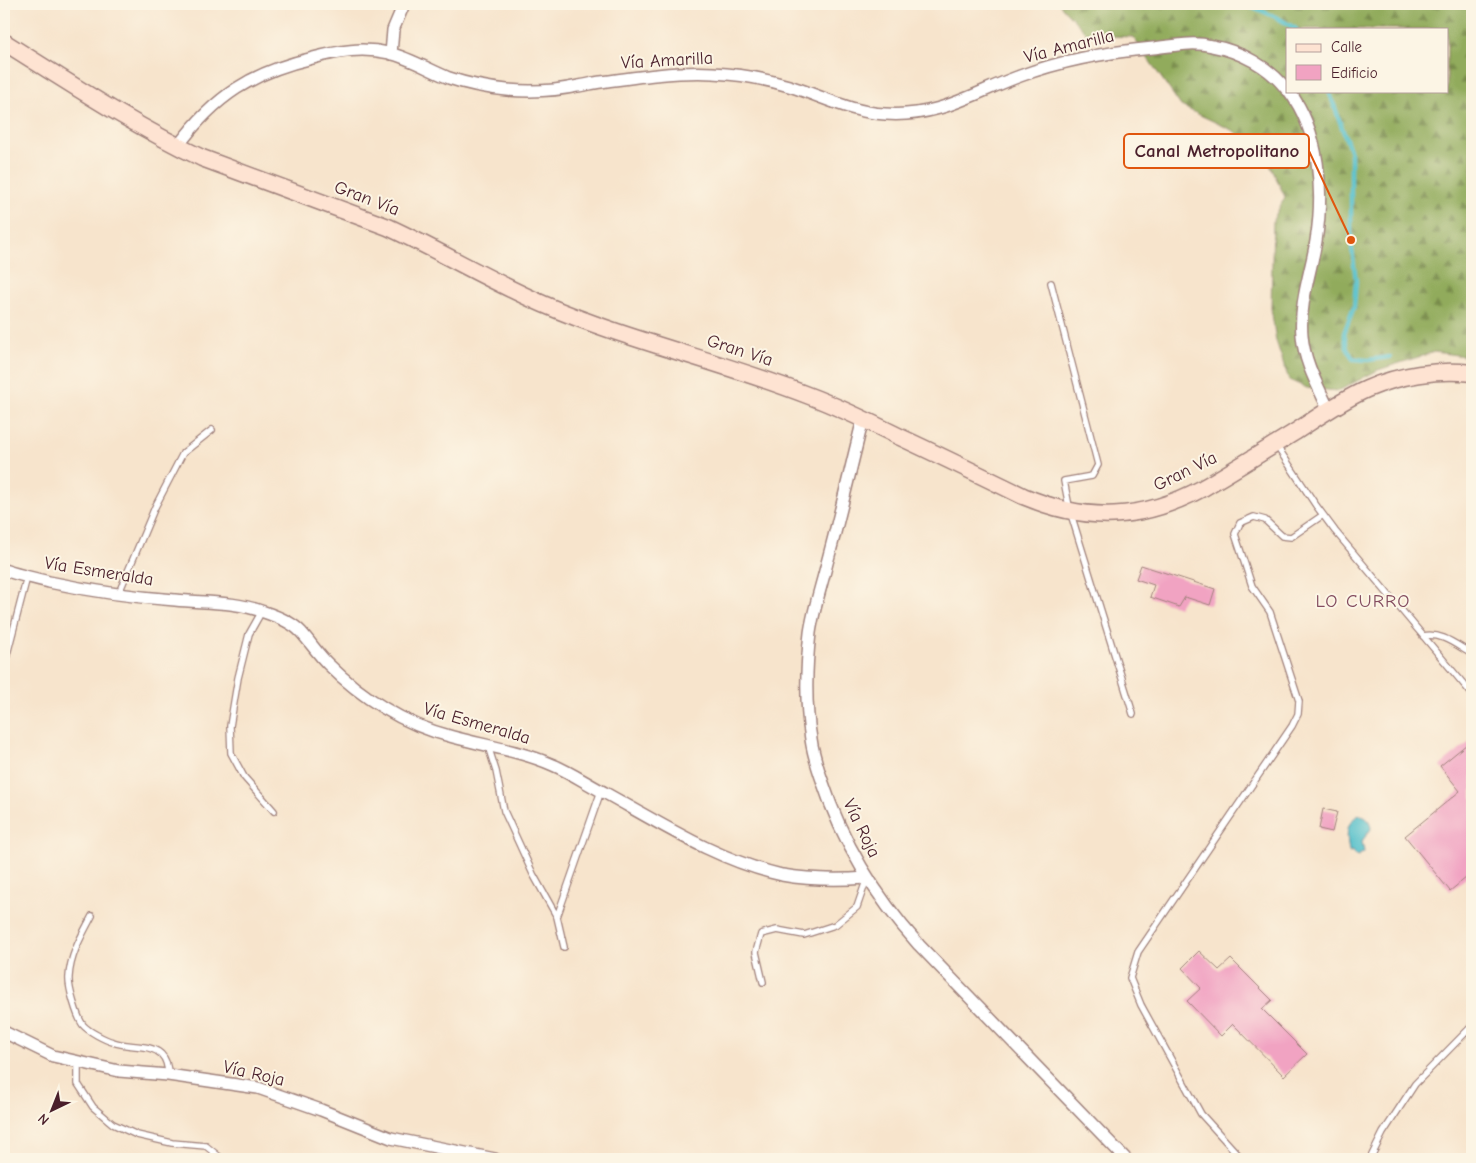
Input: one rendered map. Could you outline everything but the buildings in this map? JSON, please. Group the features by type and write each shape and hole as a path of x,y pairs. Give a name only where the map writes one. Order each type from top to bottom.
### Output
{"main road":[{"name":"Gran Vía","path":"4,42 144,127 202,158 388,227 543,304 630,336 809,395 1023,496 1070,511 1109,515 1149,510 1168,505 1203,488 1329,410 1368,389 1405,377 1446,372 1472,373"}],"street":[{"path":"391,54 393,30 404,4"},
{"name":"Vía Amarilla","path":"178,146 190,130 217,102 231,91 263,73 297,61 345,50 376,51 391,54 405,58 450,78 489,88 531,91 554,90 598,82 686,73 713,73 739,75 789,86 851,109 902,114 939,109 1022,75 1072,60 1109,53 1189,43 1213,46 1238,54 1279,79 1286,88"},
{"name":"Vía Amarilla","path":"1289,92 1306,121 1314,149 1319,182 1316,240 1303,306 1302,334 1306,360 1329,410"},
{"name":"Vía Roja","path":"863,419 810,631 806,692 811,740 818,768 838,825 867,878 888,909 919,945 1126,1159"},
{"name":"Vía Esmeralda","path":"4,570 63,585 118,594 167,600 232,604 262,611 276,616 300,630 314,649 336,671 366,696 386,709 429,730 526,755 554,765 691,840 738,862 761,870 784,875 831,880 867,878"},
{"name":"Vía Roja","path":"4,1032 53,1056 119,1071 168,1075 258,1088 321,1110 391,1138 494,1159"}],"lane":[{"path":"1051,283 1098,465 1092,476 1064,481 1070,511 1133,714"},
{"path":"118,594 155,508 183,454 212,430"},
{"path":"1275,444 1323,515 1472,694"},
{"path":"1242,1159 1201,1114 1141,1005 1130,978 1138,952 1292,726 1298,714 1299,701 1270,612 1252,586 1235,534 1240,523 1254,517 1265,520 1282,536 1291,537 1323,515"},
{"path":"4,666 27,577"},
{"path":"262,611 249,634 238,678 230,726 230,753 244,777 274,811"},
{"path":"1423,636 1432,634 1443,637 1472,654"},
{"path":"488,746 496,771 504,811 533,874 557,917 564,947"},
{"path":"557,917 601,791"},
{"path":"763,982 756,952 761,934 777,930 804,935 836,925 857,907 867,878"},
{"path":"92,916 77,945 68,978 74,1006 83,1025 113,1042 145,1047 161,1054 168,1065 168,1075"},
{"path":"1370,1159 1415,1084 1472,1026"},
{"path":"78,1061 78,1084 93,1107 113,1124 137,1135 172,1143 206,1146 222,1159"}],"green space":[{"path":"1059,4 1472,4 1472,357 1434,352 1378,370 1338,391 1307,388 1289,380 1276,341 1271,308 1273,220 1285,197 1265,154 1234,131 1181,106 1133,37 1088,35"}],"water":[{"path":"1359,815 1368,820 1371,829 1362,841 1364,852 1358,856 1353,851 1349,852 1347,836 1351,822"}],"waterway":[{"path":"1246,4 1278,18 1294,28"},
{"path":"1329,92 1351,153 1351,240 1356,281 1354,307 1344,333 1347,348 1353,359 1368,360 1390,357"}],"place":[{"name":"Canal Metropolitano","path":"1351,240"}],"district":[{"name":"LO CURRO","path":"1363,600"}]}
